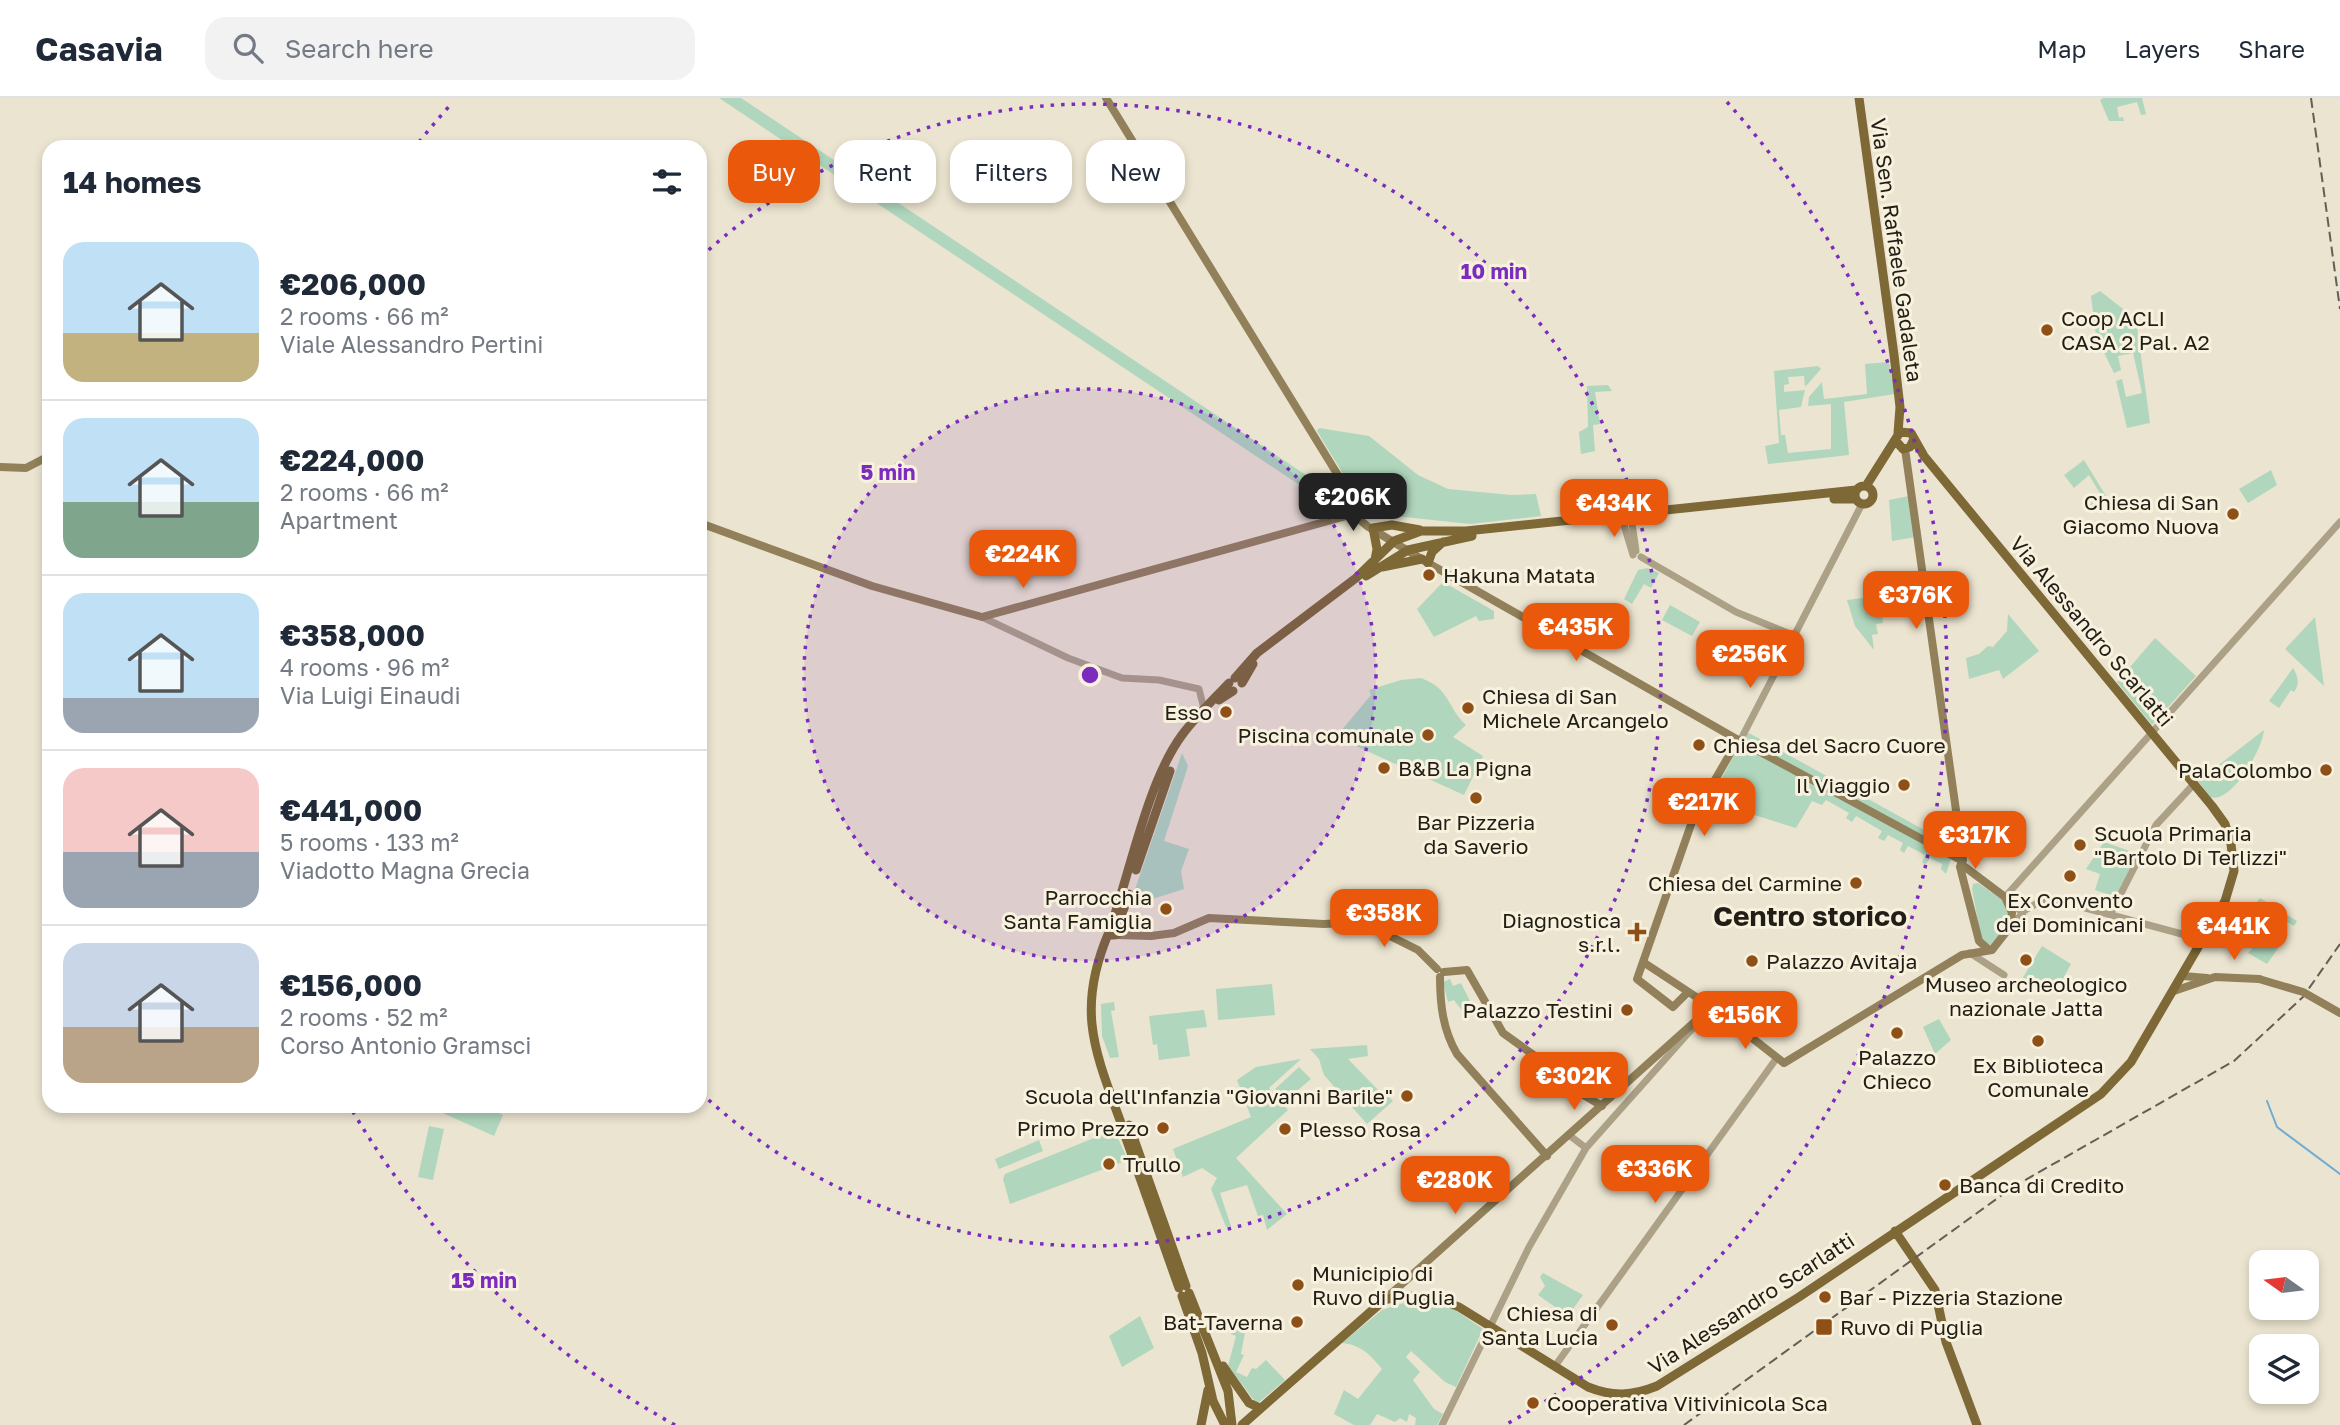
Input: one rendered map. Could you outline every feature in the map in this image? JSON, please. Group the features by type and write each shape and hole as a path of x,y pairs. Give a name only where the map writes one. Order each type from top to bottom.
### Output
{"main road":[{"path":"1106,98 1352,498 1358,515 1425,561 1959,861 1979,880 2006,898 2012,913 2010,927 1991,950 1969,954 1787,1062 1778,1061 1688,992 1644,963"},
{"name":"Via Sen. Raffaele Gadaleta","path":"1859,98 1904,441"},
{"path":"1372,527 1401,526 1421,531 1466,531 1708,506 1862,494 1904,441"},
{"path":"1904,441 1960,846 1959,861 1979,941 1991,950"},
{"name":"Via Alessandro Scarlatti","path":"1384,1300 1414,1296 1448,1302 1490,1325 1588,1387 1606,1394 1639,1393 1657,1385 1792,1301 2097,1094 2132,1058 2174,992 2225,901 2234,871 2231,844 2225,824 2151,729 1924,456 1904,441"},
{"path":"0,467 26,468 42,460"},
{"path":"707,526 872,586 982,617 1358,515"},
{"path":"1225,1425 1208,1385 1202,1353 1184,1291 1104,1063 1093,1012 1098,974 1178,751 1210,709 1235,684 1257,653 1376,564 1408,550 1446,540 1626,515"},
{"path":"1372,527 1377,549 1376,564"},
{"path":"1376,564 1394,541 1421,531"},
{"path":"1376,564 1425,561 1446,540"},
{"path":"1115,929 1153,794 1171,752 1204,709 1220,693 1235,684"},
{"path":"1688,992 1673,1007 1637,979 1700,808 1741,740"},
{"path":"1968,889 1971,883 1979,880"},
{"path":"1115,929 1133,934 1174,933 1209,918 1324,924 1362,922 1418,950 1440,973 1440,1002 1446,1030 1457,1053 1547,1156"},
{"path":"1969,954 1979,941"},
{"path":"2191,961 2192,970 2199,976"},
{"path":"1440,973 1466,970 1503,1033 1542,1061 1544,1071 1602,1106"},
{"path":"2190,984 2183,981 2183,976 2208,979"},
{"path":"2174,992 2208,979 2259,979 2304,992 2340,1013"},
{"path":"1242,1425 1602,1106 1666,1054 1711,1009"},
{"path":"1895,1231 1935,1290 1946,1342 1977,1425"},
{"path":"1407,1279 1406,1287 1414,1296"},
{"path":"1184,1291 1228,1391 1232,1425"},
{"path":"1212,1352 1249,1403 1260,1408"},
{"path":"1201,1425 1208,1385"}],"street":[{"path":"1741,740 1795,636 1862,494"},
{"path":"1626,515 1637,554 1736,612 1795,636"},
{"path":"2024,910 2006,898 2029,869 2151,729 2340,522"},
{"path":"982,617 1068,658 1122,678 1159,680 1220,693"},
{"path":"1199,689 1204,709"},
{"path":"2111,914 2156,825 2194,784"},
{"path":"2010,927 2024,910 2039,902 2078,905 2204,940"},
{"path":"1991,950 1991,964"},
{"path":"1969,954 1991,964 2004,975"},
{"path":"1442,1425 1529,1247 1586,1148 1666,1054"},
{"path":"1555,1366 1778,1061"},
{"path":"1567,1137 1586,1148"}],"green space":[{"path":"719,98 741,98 804,140 782,140"},
{"path":"2142,98 2146,114 2141,115 2137,102 2117,107 2119,118 2123,117 2124,121 2109,121 2100,100"},
{"path":"820,151 834,160 834,175 820,165"},
{"path":"876,203 898,203 1351,505 1343,514"},
{"path":"2100,291 2136,319 2150,423 2127,428 2116,381 2122,379 2126,397 2142,393 2133,353 2118,356 2121,370 2114,373 2096,336 2091,296"},
{"path":"1889,362 1895,394 1844,402 1849,455 1768,464 1765,446 1779,443 1774,371 1818,366 1821,369 1805,387 1804,376 1788,377 1789,384 1784,385 1784,392 1805,390 1801,407 1779,410 1781,435 1785,435 1788,453 1831,449 1831,404 1808,406 1809,397 1822,382 1824,399 1867,394 1865,364"},
{"path":"1608,385 1612,391 1595,392 1600,424 1593,425 1595,451 1581,454 1579,432 1588,427 1587,386"},
{"path":"1319,428 1369,436 1418,475 1448,489 1511,495 1536,494 1541,516 1470,524 1367,513 1317,431"},
{"path":"2084,460 2106,496 2090,508 2088,506 2101,495 2089,475 2074,488 2064,475"},
{"path":"2271,470 2277,485 2248,503 2239,489"},
{"path":"1909,496 1915,537 1892,541 1889,500"},
{"path":"1648,568 1659,573 1651,588 1644,584 1632,604 1624,599 1638,570"},
{"path":"1443,582 1494,611 1494,619 1479,621 1476,616 1434,637 1417,609"},
{"path":"1879,596 1883,623 1876,624 1878,634 1872,635 1874,650 1855,626 1847,600"},
{"path":"1670,605 1700,622 1692,636 1662,620"},
{"path":"2008,614 2039,651 2003,679 1999,670 1969,679 1966,658 1979,654 1988,646 1993,647 2007,631"},
{"path":"2315,617 2324,686 2285,649"},
{"path":"2155,638 2196,676 2152,725 2117,682"},
{"path":"2293,668 2297,686 2294,692 2291,690 2279,708 2269,701"},
{"path":"1421,678 1431,682 1443,693 1466,725 1453,737 1483,756 1464,795 1336,737 1371,695 1369,690 1401,680"},
{"path":"2264,730 2252,761 2236,784 2218,797 2210,797 2198,781"},
{"path":"1747,732 1955,847 1946,874 1941,869 1942,864 1930,858 1926,864 1922,863 1925,855 1908,846 1904,853 1900,850 1903,843 1888,835 1884,841 1878,838 1882,831 1856,816 1852,822 1846,818 1849,813 1826,800 1822,805 1812,801 1796,828 1709,801"},
{"path":"1182,753 1188,766 1164,841 1189,849 1181,871 1184,889 1143,902 1132,898"},
{"path":"2104,842 2138,854 2116,897 2095,890 2100,874 2086,869"},
{"path":"1978,883 2004,901 2010,919 1992,947 1982,943 1972,889 1973,884"},
{"path":"2260,898 2297,921 2294,926 2276,916 2271,923 2288,934 2267,964 2248,953 2252,949 2241,942 2258,923 2248,914"},
{"path":"2042,946 2071,964 2059,986 2022,979"},
{"path":"1450,979 1453,986 1461,983 1475,1011 1466,1016 1454,1000 1448,1002 1443,982"},
{"path":"1272,984 1275,1015 1218,1020 1216,989"},
{"path":"1114,1002 1115,1010 1111,1011 1119,1057 1110,1058 1102,1036 1101,1004"},
{"path":"1204,1010 1207,1027 1186,1029 1190,1056 1159,1060 1157,1044 1153,1045 1149,1016"},
{"path":"1939,1019 1951,1040 1935,1054 1923,1027"},
{"path":"1367,1045 1368,1056 1348,1059 1382,1094 1384,1092 1393,1101 1367,1124 1324,1075 1319,1059 1310,1049"},
{"path":"1301,1059 1269,1088 1288,1110 1236,1158 1287,1214 1267,1230 1263,1215 1258,1216 1247,1185 1220,1193 1231,1226 1226,1227 1211,1189 1217,1178 1202,1168 1183,1177 1173,1149 1251,1117 1237,1080 1256,1067"},
{"path":"1299,1067 1311,1079 1286,1100 1275,1089"},
{"path":"443,1113 499,1113 503,1115 494,1136"},
{"path":"429,1126 444,1129 433,1180 418,1177"},
{"path":"1114,1130 1128,1160 1010,1204 1003,1179 1005,1174"},
{"path":"1039,1140 1043,1151 999,1169 995,1159"},
{"path":"1543,1273 1583,1295 1568,1316 1538,1295 1545,1286 1540,1277"},
{"path":"1416,1299 1452,1308 1483,1329 1456,1387 1445,1382 1411,1351 1406,1357 1420,1372 1413,1380 1434,1409 1443,1414 1437,1425 1415,1425 1416,1418 1409,1414 1407,1422 1400,1418 1395,1422 1377,1414 1370,1425 1354,1425 1334,1414 1344,1390 1358,1399 1382,1369 1365,1351 1342,1343 1382,1310"},
{"path":"1140,1316 1154,1348 1122,1367 1109,1336"},
{"path":"1236,1318 1247,1322 1241,1354 1244,1355 1236,1372 1247,1377 1252,1368 1256,1369 1266,1360 1285,1380 1257,1404 1228,1366 1236,1336 1231,1334"}],"waterway":[{"path":"2267,1101 2277,1127 2340,1174"}],"railway":[{"path":"2311,98 2340,309"},
{"path":"1684,1425 2013,1187 2234,1061 2303,997 2340,944"}],"place":[{"name":"Coop ACLI CASA 2 Pal. A2","path":"2047,330"},
{"name":"Chiesa di San Giacomo Nuova","path":"2233,514"},
{"name":"Hakuna Matata","path":"1429,575"},
{"name":"Chiesa di San Michele Arcangelo","path":"1468,708"},
{"name":"Esso","path":"1226,712"},
{"name":"Piscina comunale","path":"1428,735"},
{"name":"Chiesa del Sacro Cuore","path":"1699,745"},
{"name":"B&B La Pigna","path":"1384,768"},
{"name":"PalaColombo","path":"2326,770"},
{"name":"Il Viaggio","path":"1904,785"},
{"name":"Bar Pizzeria da Saverio","path":"1476,798"},
{"name":"Scuola Primaria \"Bartolo Di Terlizzi\"","path":"2080,845"},
{"name":"Ex Convento dei Dominicani","path":"2070,876"},
{"name":"Chiesa del Carmine","path":"1856,883"},
{"name":"Parrocchia Santa Famiglia","path":"1166,909"},
{"name":"Diagnostica s.r.l.","path":"1637,932"},
{"name":"Museo archeologico nazionale Jatta","path":"2026,960"},
{"name":"Palazzo Avitaja","path":"1752,961"},
{"name":"Palazzo Testini","path":"1627,1010"},
{"name":"Palazzo Chieco","path":"1897,1033"},
{"name":"Ex Biblioteca Comunale","path":"2038,1041"},
{"name":"Scuola dell'Infanzia \"Giovanni Barile\"","path":"1407,1096"},
{"name":"Primo Prezzo","path":"1163,1128"},
{"name":"Plesso Rosa","path":"1285,1129"},
{"name":"Trullo","path":"1109,1164"},
{"name":"Banca di Credito","path":"1945,1185"},
{"name":"Municipio di Ruvo di Puglia","path":"1298,1285"},
{"name":"Bar - Pizzeria Stazione","path":"1825,1297"},
{"name":"Bat-Taverna","path":"1297,1322"},
{"name":"Chiesa di Santa Lucia","path":"1612,1325"},
{"name":"Ruvo di Puglia","path":"1824,1327"},
{"name":"Cooperativa Vitivinicola Sca","path":"1533,1403"}],"district":[{"name":"Centro storico","path":"1810,915"}]}
